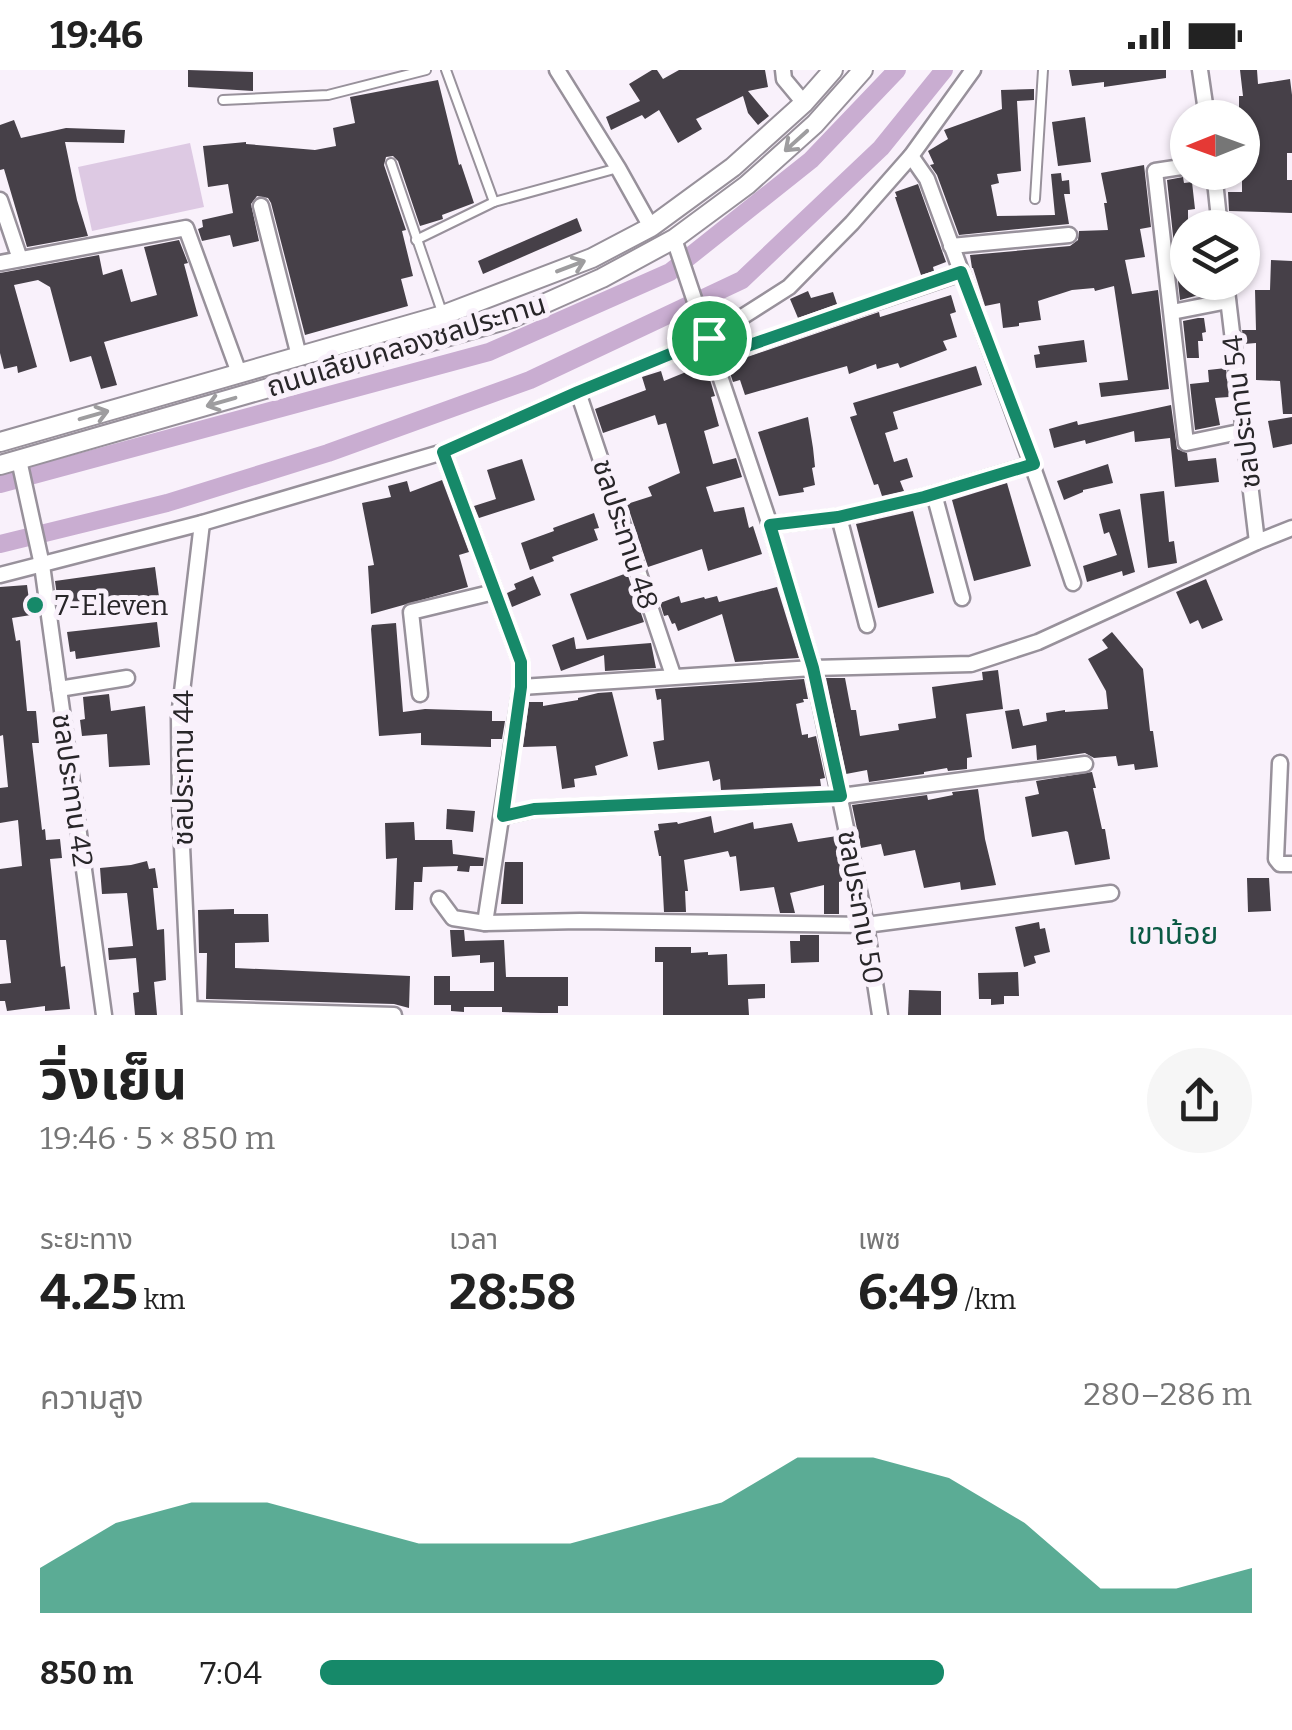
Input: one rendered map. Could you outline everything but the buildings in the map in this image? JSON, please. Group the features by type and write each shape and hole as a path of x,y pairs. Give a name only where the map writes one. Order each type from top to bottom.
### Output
{"street":[{"path":"557,70 651,227"},
{"path":"784,70 784,80 804,103"},
{"name":"ถนนเลียบคลองชลประทาน","path":"7,440 443,315 592,258 651,227 733,167 804,103 833,70"},
{"name":"ถนนเลียบคลองชลประทาน","path":"0,465 512,318 602,278 674,239 761,172 815,124 863,70"},
{"path":"0,575 202,523 443,452 709,338 789,287 911,156 973,70"},
{"path":"1200,70 1204,100"},
{"path":"911,156 926,178 1034,464 1073,583"},
{"path":"1170,169 1155,171 1186,443 1244,431"},
{"path":"0,200 20,259"},
{"path":"261,206 299,356"},
{"path":"0,263 186,228 239,374"},
{"path":"951,246 1069,235"},
{"name":"ชลประทาน 50","path":"674,239 770,525 813,668 866,924 880,1015"},
{"path":"715,357 961,272"},
{"path":"1172,312 1228,300"},
{"name":"ชลประทาน 54","path":"1228,300 1257,542"},
{"name":"ชลประทาน 48","path":"578,392 673,675"},
{"path":"7,440 19,460"},
{"path":"443,452 521,662 521,687 485,923"},
{"name":"ชลประทาน 42","path":"19,460 42,565 104,1015"},
{"path":"770,525 838,517 1034,464"},
{"path":"934,494 962,598"},
{"path":"838,517 867,624"},
{"name":"ชลประทาน 44","path":"190,1012 179,716 202,523"},
{"path":"521,687 673,675 971,664 1038,642 1292,528"},
{"path":"420,694 411,612 494,592"},
{"path":"59,688 128,678"},
{"path":"1280,763 1276,859 1280,864 1292,864"},
{"path":"503,816 534,809 841,796 1085,764"},
{"path":"438,899 453,918 485,923 866,924 1112,893"},
{"path":"190,1012 394,1015"}],"lane":[{"path":"224,100 328,95 426,70"},
{"path":"446,70 494,202"},
{"path":"1035,199 1043,70"},
{"path":"392,163 443,315"},
{"path":"416,240 494,202 618,168"}],"shaded area":[{"path":"190,143 204,207 92,231 78,167"}],"waterway":[{"path":"0,484 489,352 670,272 811,160 897,70"},
{"path":"0,544 167,503 328,453 530,380 742,280 881,148 944,70"}],"place":[{"name":"7-Eleven","path":"35,605"}],"district":[{"name":"เขาน้อย","path":"1173,934"}],"route":[{"path":"961,272 1034,464 924,497 838,517 770,525 813,668 841,796 534,809 503,816 521,662 443,452 709,338 715,357 961,272"}]}
